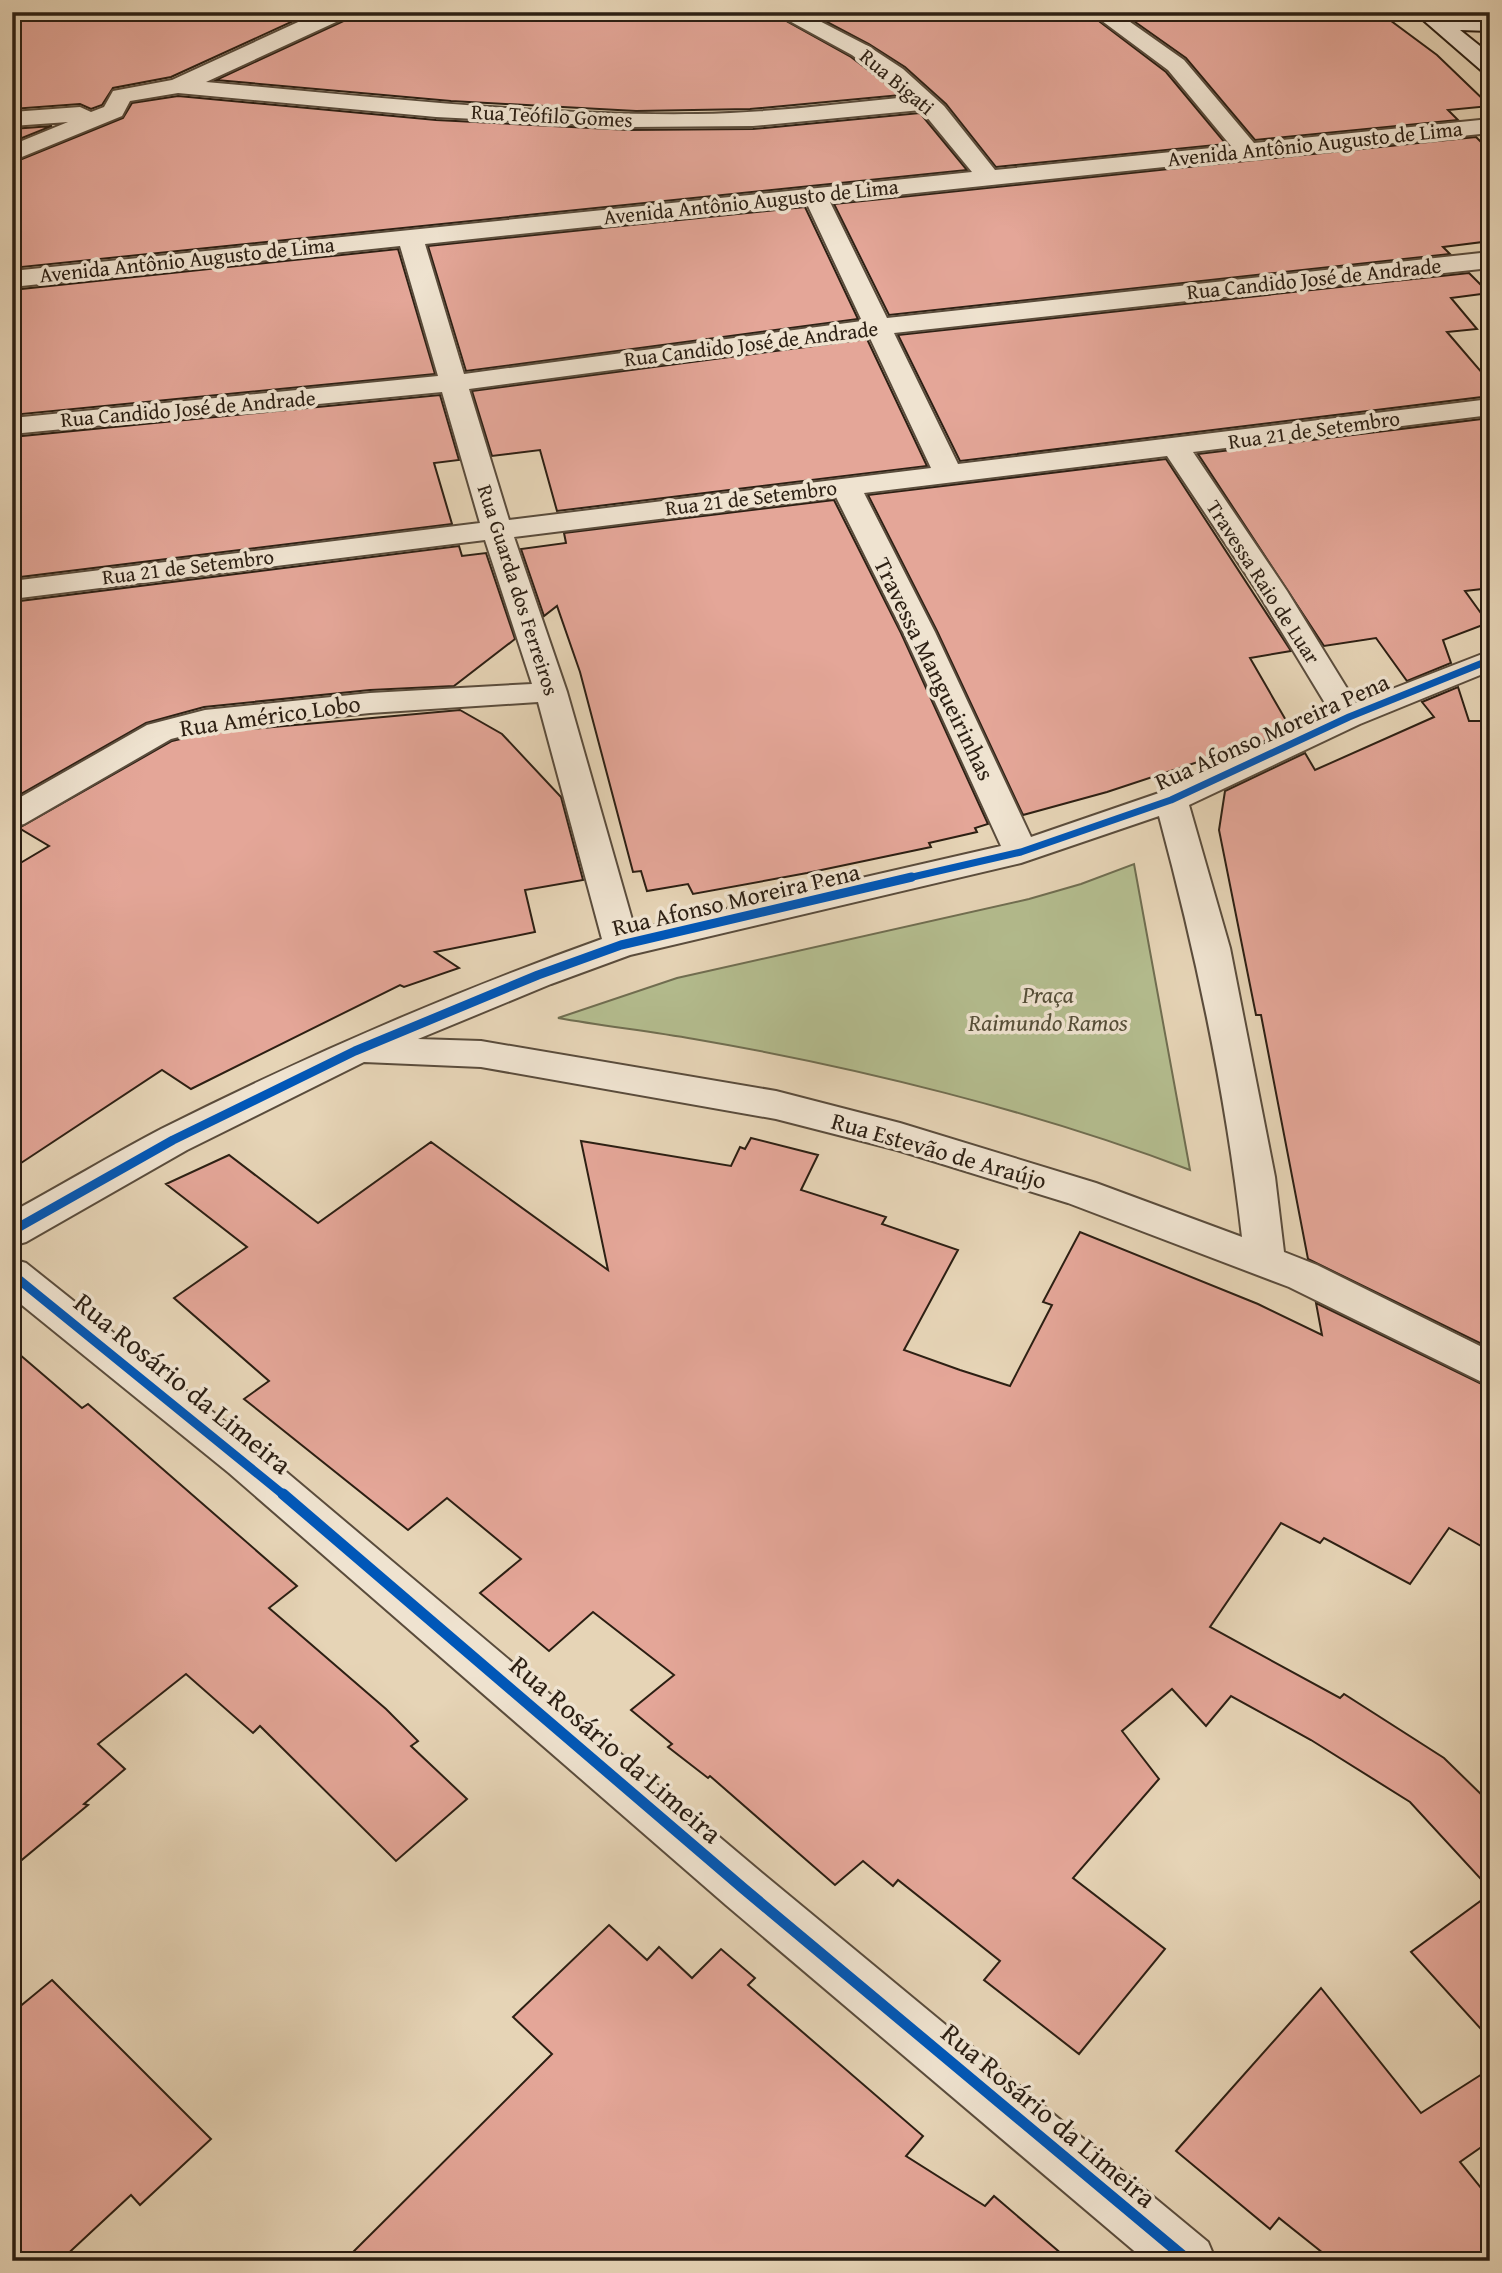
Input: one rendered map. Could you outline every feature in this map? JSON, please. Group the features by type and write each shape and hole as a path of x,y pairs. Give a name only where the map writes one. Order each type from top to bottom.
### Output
{"street":[{"path":"12,154 114,111 121,96 178,86 339,12"},
{"name":"Rua Bigati","path":"785,12 840,38 878,61 927,102 989,178"},
{"path":"1101,12 1176,65 1247,150"},
{"path":"1433,18 1490,24"},
{"path":"1433,18 1490,66"},
{"name":"Rua Teófilo Gomes","path":"178,86 482,113 635,121 778,117 927,102"},
{"path":"12,119 114,111"},
{"name":"Avenida Antônio Augusto de Lima","path":"12,279 1490,126"},
{"path":"815,196 949,475"},
{"name":"Rua Guarda dos Ferreiros","path":"410,237 497,528 551,692 621,945"},
{"name":"Rua Candido José de Andrade","path":"12,426 454,383 879,327 1490,260"},
{"name":"Rua 21 de Setembro","path":"12,590 497,528 1176,448 1490,407"},
{"name":"Travessa Raio de Luar","path":"1176,448 1272,592 1349,717"},
{"name":"Travessa Mangueirinhas","path":"846,487 919,632 1021,852"},
{"name":"Rua Afonso Moreira Pena","path":"12,1231 173,1140 355,1051 621,945 1021,852 1171,800 1349,717 1490,660"},
{"name":"Rua Américo Lobo","path":"12,816 159,732 205,720 370,703 551,692"},
{"path":"1171,800 1215,961 1255,1177 1265,1261"},
{"name":"Rua Estevão de Araújo","path":"355,1051 481,1054 776,1105 900,1138 1082,1193 1265,1261 1303,1276 1490,1370"},
{"name":"Rua Rosário da Limeira","path":"12,1274 244,1461 744,1889 1189,2261"}],"green space":[{"name":"Praça Raimundo Ramos","path":"1134,864 1190,1170 1008,1110 882,1077 756,1050 558,1018 677,978 1029,899 1081,884"}],"building":[{"path":"12,12 313,12 171,77 113,88 102,105 91,109 80,104 12,109"},
{"path":"352,12 770,12 851,57 901,95 750,109 636,111 451,101 216,80 348,19"},
{"path":"808,12 1087,12 1166,72 1226,144 996,167 946,104 905,67 869,44"},
{"path":"1121,12 1379,12 1437,55 1490,106 1448,110 1458,120 1255,140 1186,58"},
{"path":"178,96 436,120 630,130 753,129 920,113 967,170 12,268 12,163 123,118 132,103"},
{"path":"52,126 12,142 12,129"},
{"path":"1476,137 1490,151 1490,241 1443,247 1450,254 889,315 834,204"},
{"path":"805,207 858,319 466,371 428,246"},
{"path":"398,249 435,374 12,415 12,290"},
{"path":"1469,273 1489,293 1451,298 1477,329 1447,332 1490,382 1490,396 960,461 898,335"},
{"path":"867,339 927,466 557,511 540,450 492,456 472,391"},
{"path":"440,395 459,460 434,463 452,524 12,578 12,437"},
{"path":"1490,418 1490,588 1465,591 1488,623 1443,640 1451,663 1407,681 1376,638 1324,646 1198,454"},
{"path":"1166,459 1291,651 1250,658 1291,729 1230,757 1231,751 1107,792 1023,815 937,631 868,495"},
{"path":"834,500 901,633 988,824 975,828 977,832 929,843 931,847 807,873 693,894 688,884 647,891 641,871 633,872 580,672 557,606 544,616 521,549 566,543 564,533"},
{"path":"459,546 462,556 486,553 515,639 454,686 370,690 204,707 146,723 12,799 12,602"},
{"path":"1458,687 1469,721 1490,721 1490,1203 1481,1308 1490,1312 1490,1348 1308,1259 1261,1015 1256,1015 1219,830 1225,791 1305,753 1315,770 1434,717 1422,702"},
{"path":"460,710 502,734 561,797 583,880 525,890 535,932 435,952 459,968 404,987 400,985 191,1089 162,1070 12,1169 12,868 49,846 19,828 172,741 206,733"},
{"path":"751,1138 818,1155 801,1190 886,1217 882,1224 958,1250 904,1350 960,1370 1010,1386 1052,1305 1043,1302 1080,1232 1258,1304 1322,1335 1316,1303 1490,1388 1490,1551 1449,1528 1410,1584 1324,1538 1320,1543 1281,1523 1210,1627 1340,1698 1344,1694 1444,1758 1490,1803 1490,1889 1410,1802 1311,1740 1231,1696 1206,1726 1172,1689 1122,1731 1159,1779 1073,1878 1165,1949 1079,2054 984,1980 1000,1961 898,1880 893,1886 863,1861 835,1885 710,1776 708,1778 668,1747 672,1744 631,1710 674,1675 593,1612 549,1651 480,1593 521,1559 447,1498 408,1530 244,1399 269,1381 174,1298 247,1247 166,1184 229,1155 318,1223 431,1142 608,1270 581,1141 731,1166 740,1147 745,1149"},
{"path":"12,1348 82,1408 88,1404 297,1586 269,1608 386,1709 418,1741 411,1746 467,1799 396,1861 260,1726 253,1733 186,1674 98,1744 125,1769 84,1804 88,1805 12,1868"},
{"path":"1490,1894 1490,2039 1411,1952"},
{"path":"609,1925 647,1960 659,1947 692,1978 721,1949 755,1978 748,1985 923,2136 906,2156 985,2206 994,2196 1070,2261 344,2261 552,2054 513,2017"},
{"path":"52,1980 211,2139 140,2205 131,2195 60,2261 12,2261 12,2013"},
{"path":"1321,1988 1421,2113 1490,2069 1490,2141 1460,2162 1490,2199 1490,2261 1333,2261 1279,2218 1270,2229 1176,2151"}],"cycle path":[{"path":"12,1231 173,1140 355,1051 538,975 621,945 1021,852 1171,800 1349,717 1490,660"},
{"path":"12,1274 244,1461 744,1889 1189,2261"}]}
